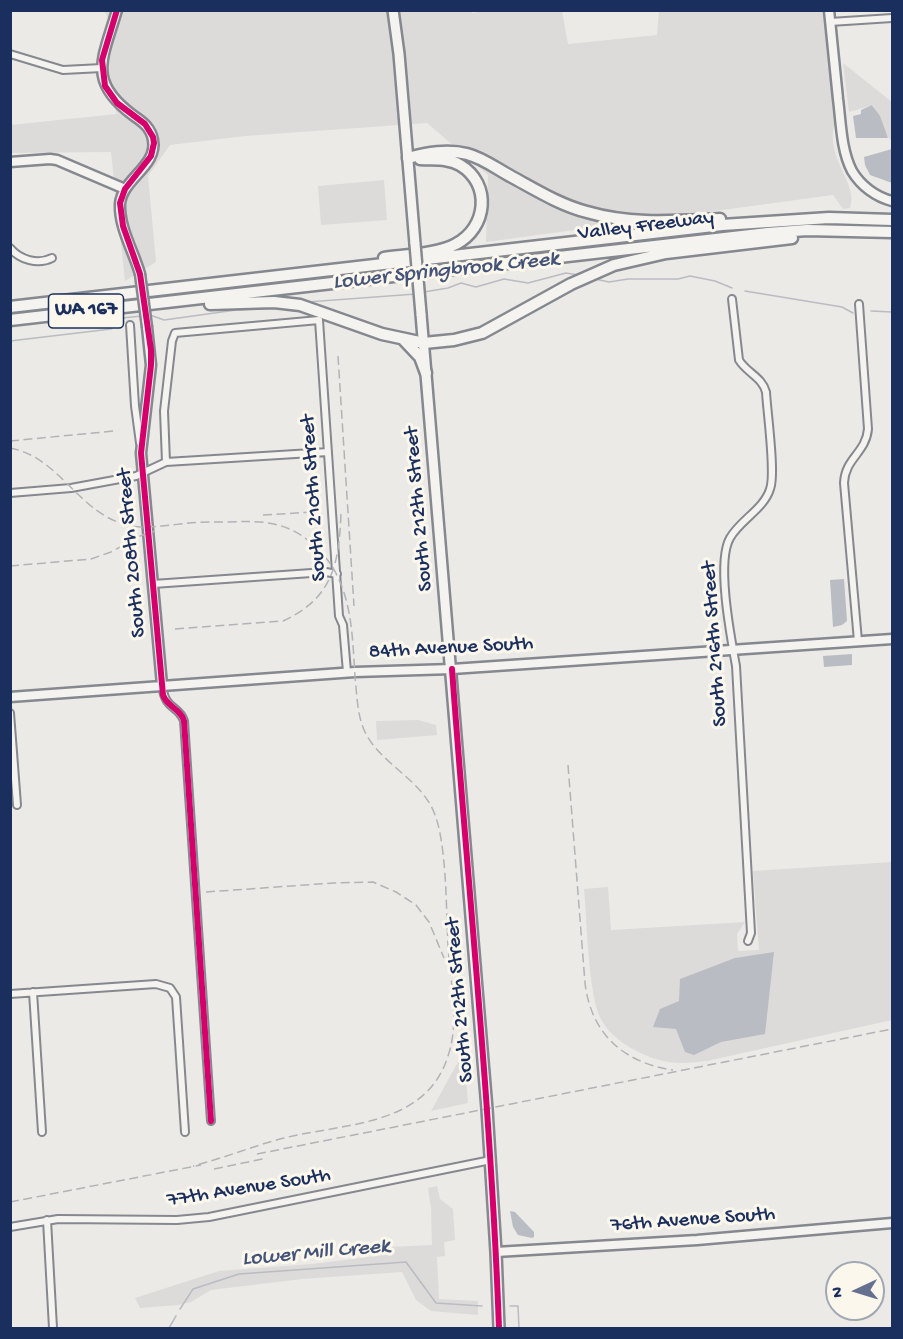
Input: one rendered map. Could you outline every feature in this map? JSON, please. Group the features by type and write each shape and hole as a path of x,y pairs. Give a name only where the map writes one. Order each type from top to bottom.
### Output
{"highway":[{"path":"408,158 430,152 465,153 483,160 562,203 584,212 612,219 643,222 743,218 777,220"},
{"path":"312,272 353,261 447,248 463,240 473,231 480,219 482,202 479,187 471,175 463,167 452,162 408,158"},
{"name":"Valley Freeway","path":"10,307 777,220 892,219"},
{"name":"Valley Freeway","path":"10,320 758,234 807,230 892,232"},
{"path":"162,303 195,305 274,302 300,305 321,317 369,331 424,343 467,338 482,333 599,270 626,262 666,253 856,231"},
{"path":"400,337 420,357 426,373"}],"main road":[{"name":"South 212th Street","path":"393,10 399,54 452,669 490,1160 499,1329"}],"street":[{"path":"10,162 57,160 124,189 151,156 153,137 145,124 117,103 105,86 102,68 104,53 117,10"},
{"path":"829,10 844,144 852,171 865,186 877,195 892,201"},
{"path":"830,22 892,18"},
{"path":"10,54 63,70 102,68"},
{"name":"South 208th Street","path":"124,189 120,203 121,215 140,274 151,365 141,453 162,685 165,700 181,714 184,721 211,1121"},
{"path":"10,248 20,258 38,261 52,258"},
{"name":"South 216th Street","path":"732,299 739,360 743,367 759,380 766,392 772,480 766,498 730,537 724,555 729,628 736,677 751,933 748,941"},
{"path":"858,641 844,483 846,467 864,446 868,429 859,304"},
{"path":"166,462 164,411 172,341 175,333 321,317"},
{"name":"South 210th Street","path":"321,317 339,616 343,625 347,672"},
{"path":"130,325 135,406 141,453"},
{"path":"10,493 71,488 136,476 166,462 328,452"},
{"path":"153,584 326,572 337,574"},
{"name":"84th Avenue South","path":"10,697 347,672 452,669 892,639"},
{"path":"10,713 16,805"},
{"path":"10,994 156,984 170,988 176,998 185,1132"},
{"path":"33,992 42,1132"},
{"name":"77th Avenue South","path":"10,1227 47,1220 177,1220 209,1217 490,1160"},
{"path":"47,1220 53,1329"},
{"name":"76th Avenue South","path":"496,1252 697,1240 892,1223"}],"shaded area":[{"path":"472,10 472,13 493,10 562,11 568,44 657,35 659,11 825,11 837,117 833,131 833,144 850,189 852,198 850,208 843,209 833,195 486,242 488,175 427,123 245,136 170,145 148,176 156,262 125,281 111,152 11,153 10,125 117,114 102,68 113,27 104,11"},
{"path":"843,63 892,102 892,141 873,105 849,112"},
{"path":"872,105 880,116 888,138 856,138 853,116 861,114 861,110"},
{"path":"892,149 892,183 870,175 864,157"},
{"path":"384,180 387,220 321,225 318,186"},
{"path":"844,579 847,621 833,627 830,580"},
{"path":"852,654 852,665 824,667 823,656"},
{"path":"418,720 436,725 437,735 377,740 376,721"},
{"path":"892,862 892,1020 707,1061 680,1063 658,1060 636,1051 616,1037 602,1021 597,1010 591,977 584,889 608,887 611,930 745,922 737,934 738,951 759,950 753,871"},
{"path":"774,952 765,1034 721,1042 694,1055 685,1052 676,1029 653,1027 660,1009 679,1001 680,979 735,958"},
{"path":"464,1051 468,1103 431,1111"},
{"path":"437,1186 440,1199 453,1209 455,1240 444,1242 445,1256 437,1257 439,1299 478,1301 478,1315 431,1311 416,1300 402,1272 302,1279 211,1290 191,1302 178,1305 140,1308 135,1298 219,1271 312,1264 385,1255 388,1247 432,1245 428,1188"},
{"path":"510,1211 515,1212 534,1232 534,1237 518,1235 513,1227"}],"waterway":[{"name":"Lower Springbrook Creek","path":"424,292 461,283 476,287 504,279 528,283 566,273 579,275"},
{"name":"Lower Springbrook Creek","path":"595,279 609,282 628,279 678,279 690,276 715,281 732,288"},
{"name":"Lower Springbrook Creek","path":"745,291 842,307 853,313"},
{"name":"Lower Springbrook Creek","path":"307,302 416,294"},
{"name":"Lower Springbrook Creek","path":"150,315 164,320 236,310 277,308 294,311"},
{"name":"Lower Springbrook Creek","path":"871,311 892,312"},
{"name":"Lower Springbrook Creek","path":"10,341 111,329 122,318 142,316"},
{"name":"Lower Mill Creek","path":"180,1309 193,1289 239,1274 406,1262 436,1303 482,1306"},
{"name":"Lower Mill Creek","path":"510,1306 518,1306 519,1328"},
{"name":"Lower Mill Creek","path":"169,1328 176,1316"}],"railway":[{"path":"338,356 354,606"},
{"path":"10,441 114,431"},
{"path":"10,448 27,453 42,462 95,509 110,519 127,525 146,527 197,522 271,523 291,529 310,542 324,555 334,570 347,604 353,640 358,704 364,730 379,752 426,798 438,823 445,875 454,1015 452,1043 437,1079 422,1097 380,1118 284,1138 193,1166"},
{"path":"263,515 313,512"},
{"path":"175,629 283,621 300,612 313,602 330,578 338,548 341,513"},
{"path":"10,566 91,559 155,531"},
{"path":"568,765 588,1001 603,1031 625,1053 639,1061 673,1070"},
{"path":"206,892 373,882 396,892 416,905 429,922 444,958"},
{"path":"257,1154 892,1029"},
{"path":"214,1169 267,1158"},
{"path":"10,1202 201,1165"}],"cycle path":[{"path":"117,10 102,60 105,86 117,103 145,124 154,143 151,156 125,189 120,203 123,226 140,274 151,350 141,453 163,695 184,721 211,1121"},
{"path":"452,669 485,1081 499,1328"}]}
